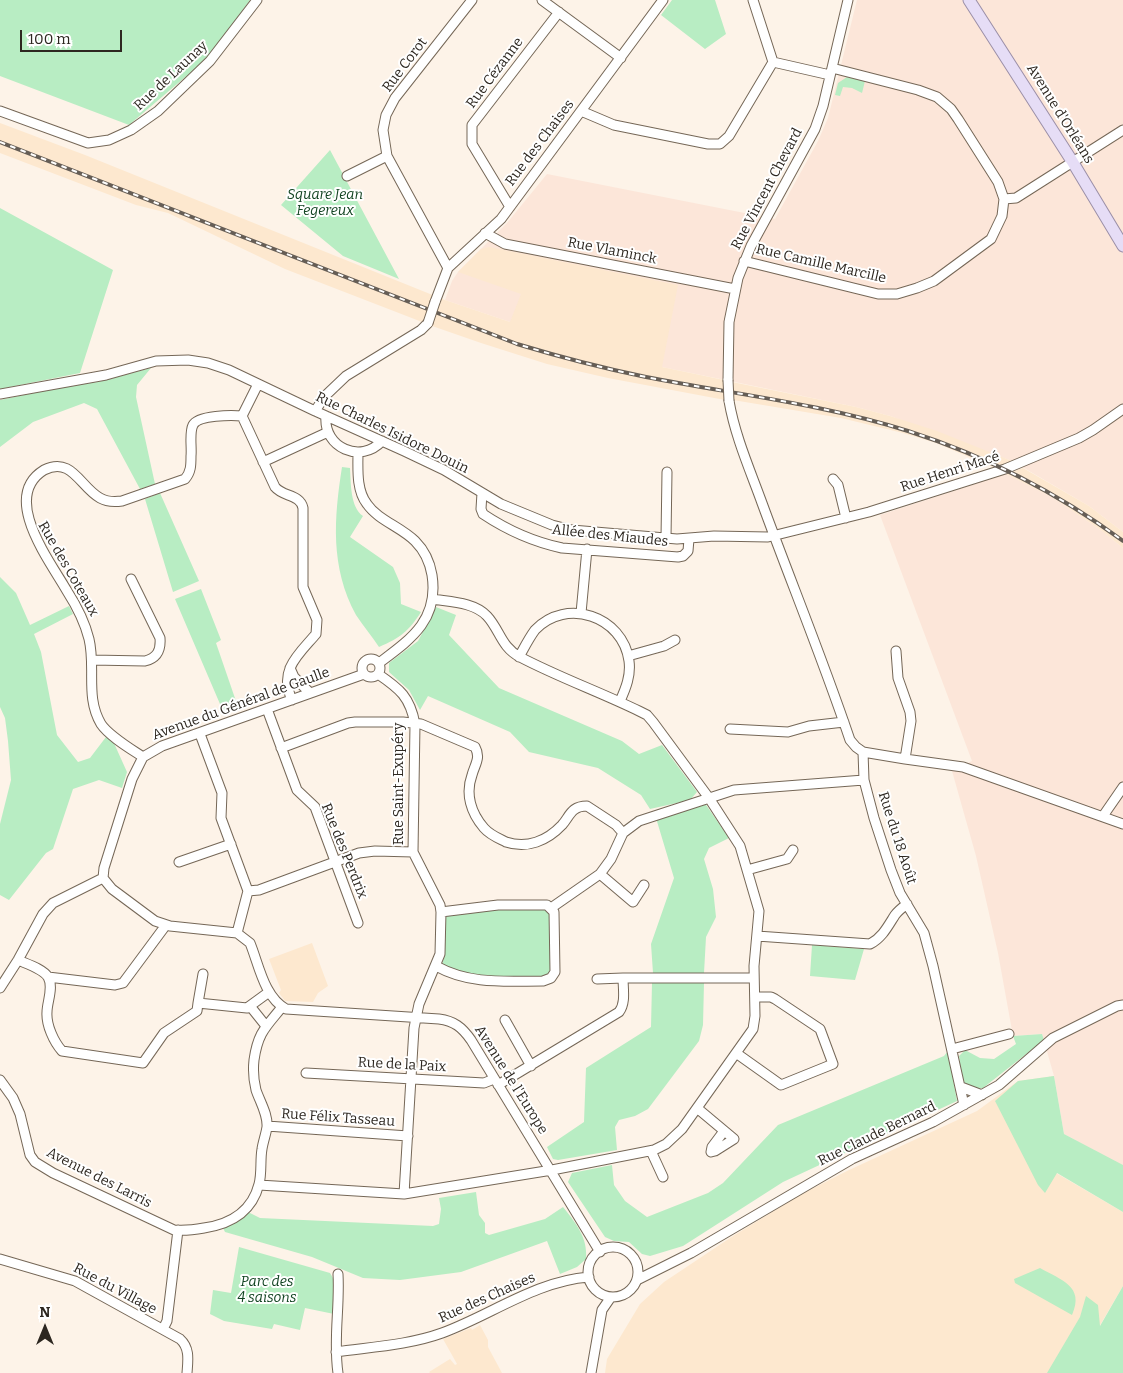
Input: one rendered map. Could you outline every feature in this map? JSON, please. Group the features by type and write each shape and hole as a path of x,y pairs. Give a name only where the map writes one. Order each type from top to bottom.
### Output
{"main road":[{"name":"Avenue d'Orléans","path":"969,0 1123,246"}],"street":[{"name":"Rue de Launay","path":"0,111 88,143 109,140 131,130 158,111 210,61 257,0"},
{"name":"Rue Corot","path":"448,268 387,156 383,130 386,116 395,98 472,0"},
{"path":"542,0 621,58"},
{"name":"Rue des Chaises","path":"315,411 326,395 346,376 421,330 428,323 448,268 501,219 663,0"},
{"path":"581,111 614,125 708,144 720,144 729,136 772,62 753,0"},
{"name":"Rue Vincent Chevard","path":"774,536 739,438 729,401 729,322 735,289 744,261 815,129 823,106 848,0"},
{"name":"Rue Cézanne","path":"510,207 472,144 472,125 559,12"},
{"path":"772,62 918,90 937,98 951,109 958,119 998,182 1004,199 1016,198 1123,130"},
{"path":"347,176 387,156"},
{"name":"Rue Camille Marcille","path":"744,261 878,294 897,294 934,281 991,239 1002,216 1004,199"},
{"name":"Rue Vlaminck","path":"485,234 505,244 735,289"},
{"name":"Rue Charles Isidore Douin","path":"0,394 106,375 156,361 173,359 208,363 229,370 315,411 382,440 444,470 500,504 559,527 689,539 714,536 757,538 774,536"},
{"path":"258,384 242,416 275,487 279,491 296,497 302,502 303,587 317,620 316,634 290,664 288,686 292,700"},
{"name":"Rue Henri Macé","path":"774,536 878,510 1005,469 1093,430 1123,409"},
{"name":"Rue des Coteaux","path":"143,758 102,726 94,709 91,693 92,660 89,638 68,591 33,539 23,510 25,492 34,477 43,470 54,467 65,468 75,474 94,494 102,499 122,502 185,479 189,474 191,466 192,428 199,419 242,416"},
{"path":"326,416 325,424 328,432 338,446 348,451 358,452 376,446 382,440"},
{"path":"263,462 328,432"},
{"path":"358,452 361,493 367,504 377,514 402,529 416,542 426,555 433,585 428,615 420,628 405,643 379,663"},
{"path":"666,538 668,472"},
{"path":"836,480 846,518"},
{"name":"Allée des Miaudes","path":"482,493 481,509 488,518 525,537 562,548 682,556 688,551 689,539"},
{"path":"774,536 850,740 856,747 864,752 963,767 1123,824"},
{"path":"581,613 587,549"},
{"path":"92,660 145,661 152,659 158,654 161,646 160,638 131,579"},
{"path":"259,1185 404,1194 552,1170 651,1150 666,1144 675,1136 753,1029 754,978 759,911 747,870 737,840 654,722 647,715 620,701 519,656 502,642 488,617 482,612 460,604 432,600"},
{"path":"519,656 535,631 544,623 561,615 581,613 595,617 610,626 624,643 628,656 629,672 620,701"},
{"path":"628,656 664,646 675,640"},
{"path":"896,651 898,678 910,712 911,721 905,759"},
{"path":"372,659 379,663 378,674 371,677 364,674 362,668 366,661 372,659"},
{"path":"290,668 294,677 310,692"},
{"name":"Avenue du Général de Gaulle","path":"103,878 104,868 132,780 143,758 162,746 364,674"},
{"name":"Rue Saint-Exupéry","path":"378,674 405,694 412,710 415,724 412,852 440,905 441,912 440,954 420,1004 414,1028 404,1194"},
{"name":"Rue des Perdrix","path":"267,709 297,790 315,807 358,923"},
{"path":"281,748 348,723 403,722 421,724 475,747 478,753 478,760 471,776 468,792 471,808 486,831 496,838 511,843 539,842 552,835 563,824 572,810 582,806 587,806 616,825 623,833"},
{"path":"730,729 788,732 809,726 844,722"},
{"path":"200,734 222,793 222,818 248,891 238,933"},
{"name":"Rue du 18 Août","path":"864,752 864,780 890,870 900,893 924,933 964,1106"},
{"path":"551,908 600,874 611,859 623,833 639,821 734,790 864,780"},
{"path":"1103,816 1123,786"},
{"path":"179,862 231,844"},
{"path":"747,870 788,859 793,850"},
{"path":"248,891 258,890 369,851 412,852"},
{"path":"600,874 633,902 644,885"},
{"path":"0,988 43,914 53,903 103,878 112,889 155,921 166,925 238,933 250,943 269,992 277,1004 282,1007 262,1030 254,1062 256,1090 267,1126 257,1192 247,1209 231,1221 213,1227 184,1231 178,1230 167,1321 163,1329"},
{"path":"436,966 459,976 480,981 544,980 551,978 555,972 555,923 554,912 551,908 539,905 515,904 441,912"},
{"path":"757,936 870,944 876,941 892,922 896,914 907,904"},
{"path":"48,977 115,985 123,983 166,925"},
{"path":"18,960 43,972 48,977 50,983 46,1014 55,1042 62,1052 143,1064 164,1033 197,1011 203,974"},
{"path":"597,980 623,978 754,978"},
{"path":"496,1082 531,1066 619,1012 623,1002 623,978"},
{"path":"198,1004 241,1008 250,1006 269,992"},
{"path":"736,1053 781,1085 833,1064 820,1029 771,997 755,997"},
{"name":"Rue Claude Bernard","path":"637,1280 691,1253 852,1159 964,1106 999,1086 1053,1038 1100,1014 1123,1005"},
{"path":"250,1006 266,1026"},
{"name":"Avenue de l'Europe","path":"282,1007 290,1010 448,1020 460,1026 471,1040 552,1170 600,1252"},
{"path":"505,1020 531,1066"},
{"path":"952,1049 1009,1034"},
{"name":"Rue de la Paix","path":"306,1073 484,1083 496,1082"},
{"name":"Avenue des Larris","path":"0,1080 13,1098 20,1114 27,1149 35,1162 53,1173 162,1226 178,1230"},
{"path":"961,1087 982,1095"},
{"path":"697,1108 724,1131"},
{"name":"Rue Félix Tasseau","path":"267,1126 408,1136"},
{"path":"651,1150 663,1177"},
{"path":"614,1248 626,1251 633,1257 636,1263 638,1270 637,1280 633,1288 626,1294 611,1297 597,1291 591,1284 589,1268 592,1260 605,1249 614,1248"},
{"name":"Rue du Village","path":"0,1259 75,1281 163,1329 186,1344 188,1373"},
{"path":"338,1274 339,1292 335,1342 338,1373"},
{"name":"Rue des Chaises","path":"336,1352 399,1343 440,1334 484,1316 526,1294 546,1286 572,1278 589,1277"},
{"path":"592,1373 602,1310 611,1297"}],"shaded area":[{"path":"857,0 1123,0 1123,532 1089,506 1012,461 890,416 856,407 662,367 510,322 445,300 452,281 458,272 507,223 547,174 775,219 818,141 828,118"},
{"path":"0,123 85,155 445,300 510,322 521,294 458,272 481,249 489,247 678,285 662,367 724,380 725,400 608,378 547,364 435,327 285,269 168,213 136,205 0,153"},
{"path":"732,382 856,407 890,416 937,431 1012,461 993,467 936,443 903,433 841,418 733,400"},
{"path":"1023,468 1089,506 1123,532 1123,548 1102,531 1052,497 1006,474"},
{"path":"1006,474 1052,497 1102,531 1123,548 1123,1166 1064,1134 1054,1076 1042,1034 1013,1036 998,953 976,856 952,771 972,761 880,515"},
{"path":"312,943 328,986 318,993 313,1002 285,1001 279,993 281,990 269,959"},
{"path":"1054,1076 1051,1170 1123,1212 1123,1286 1072,1373 605,1373 607,1359 640,1304 664,1282 733,1236 800,1195 847,1171 977,1111 1018,1081"},
{"path":"480,1325 488,1340 488,1347 502,1373 429,1372 450,1359 455,1365 457,1364 443,1339 471,1328 472,1330"}],"green space":[{"path":"0,0 250,0 210,56 129,125 0,76"},
{"path":"672,0 715,0 726,34 705,49 661,15"},
{"path":"847,77 865,81 862,93 852,88 843,87 840,96 835,95 838,83"},
{"name":"Square Jean Fegereux","path":"330,150 399,279 343,256 281,205"},
{"path":"0,208 113,270 80,373 0,389"},
{"path":"151,368 137,385 136,397 155,484 140,489 97,409 84,403 33,422 0,447 0,400 66,386 98,382"},
{"path":"342,467 350,468 353,501 363,516 350,537 393,567 400,583 401,604 421,612 403,633 379,647 356,615 342,579 338,561 336,524"},
{"path":"160,493 199,581 173,592 145,499"},
{"path":"0,577 16,593 30,625 69,606 73,614 34,634 41,652 57,735 78,762 90,758 106,737 113,741 127,772 122,788 99,780 73,789 53,849 46,853 9,900 0,895 0,824 11,780 5,718 0,707"},
{"path":"201,589 221,640 216,643 238,707 223,711 175,599"},
{"path":"436,607 456,615 449,635 499,688 622,741 639,754 662,745 697,792 690,800 650,809 641,795 598,768 529,752 510,732 428,696 420,710 409,690 389,672 389,663 418,641"},
{"path":"704,802 729,838 709,848 704,859 713,889 716,917 706,937 704,973 653,973 651,944 674,878 656,818"},
{"path":"496,909 546,909 551,914 553,967 548,976 483,978 455,972 442,964 445,955 444,919 449,914"},
{"path":"812,945 864,949 855,980 810,976"},
{"path":"652,983 704,983 703,1025 699,1041 648,1109 635,1116 619,1120 615,1127 617,1150 558,1160 553,1159 547,1147 584,1122 586,1068 651,1027"},
{"path":"1042,1034 1044,1040 983,1088 970,1087 963,1080 959,1056 965,1050 980,1058 994,1059 1016,1044 1013,1036"},
{"path":"948,1051 957,1101 783,1182 683,1246 650,1256 642,1254 629,1242 614,1241 605,1237 568,1182 572,1173 612,1165 614,1185 625,1201 647,1217 708,1193 723,1183 778,1125 944,1056"},
{"path":"1054,1076 1064,1134 1123,1165 1123,1212 1057,1173 1045,1193 1038,1185 995,1101 1018,1081"},
{"path":"476,1192 479,1215 485,1223 485,1233 489,1235 545,1219 563,1207 577,1225 583,1238 586,1259 577,1267 560,1274 547,1241 461,1272 400,1280 363,1278 312,1257 225,1232 223,1228 236,1222 248,1212 260,1218 433,1226 439,1224 441,1209 439,1198"},
{"name":"Parc des 4 saisons","path":"239,1247 330,1273 335,1287 334,1314 305,1308 300,1330 274,1324 272,1329 224,1321 210,1314 213,1290 231,1293"},
{"path":"1040,1268 1069,1285 1075,1297 1072,1315 1015,1283 1014,1279"},
{"path":"1123,1286 1123,1373 1047,1373 1080,1317 1086,1296 1098,1305 1100,1326"}],"railway":[{"path":"0,142 517,344 630,374 778,400 843,414 908,431 937,441 1020,477 1073,507 1123,541"}]}
